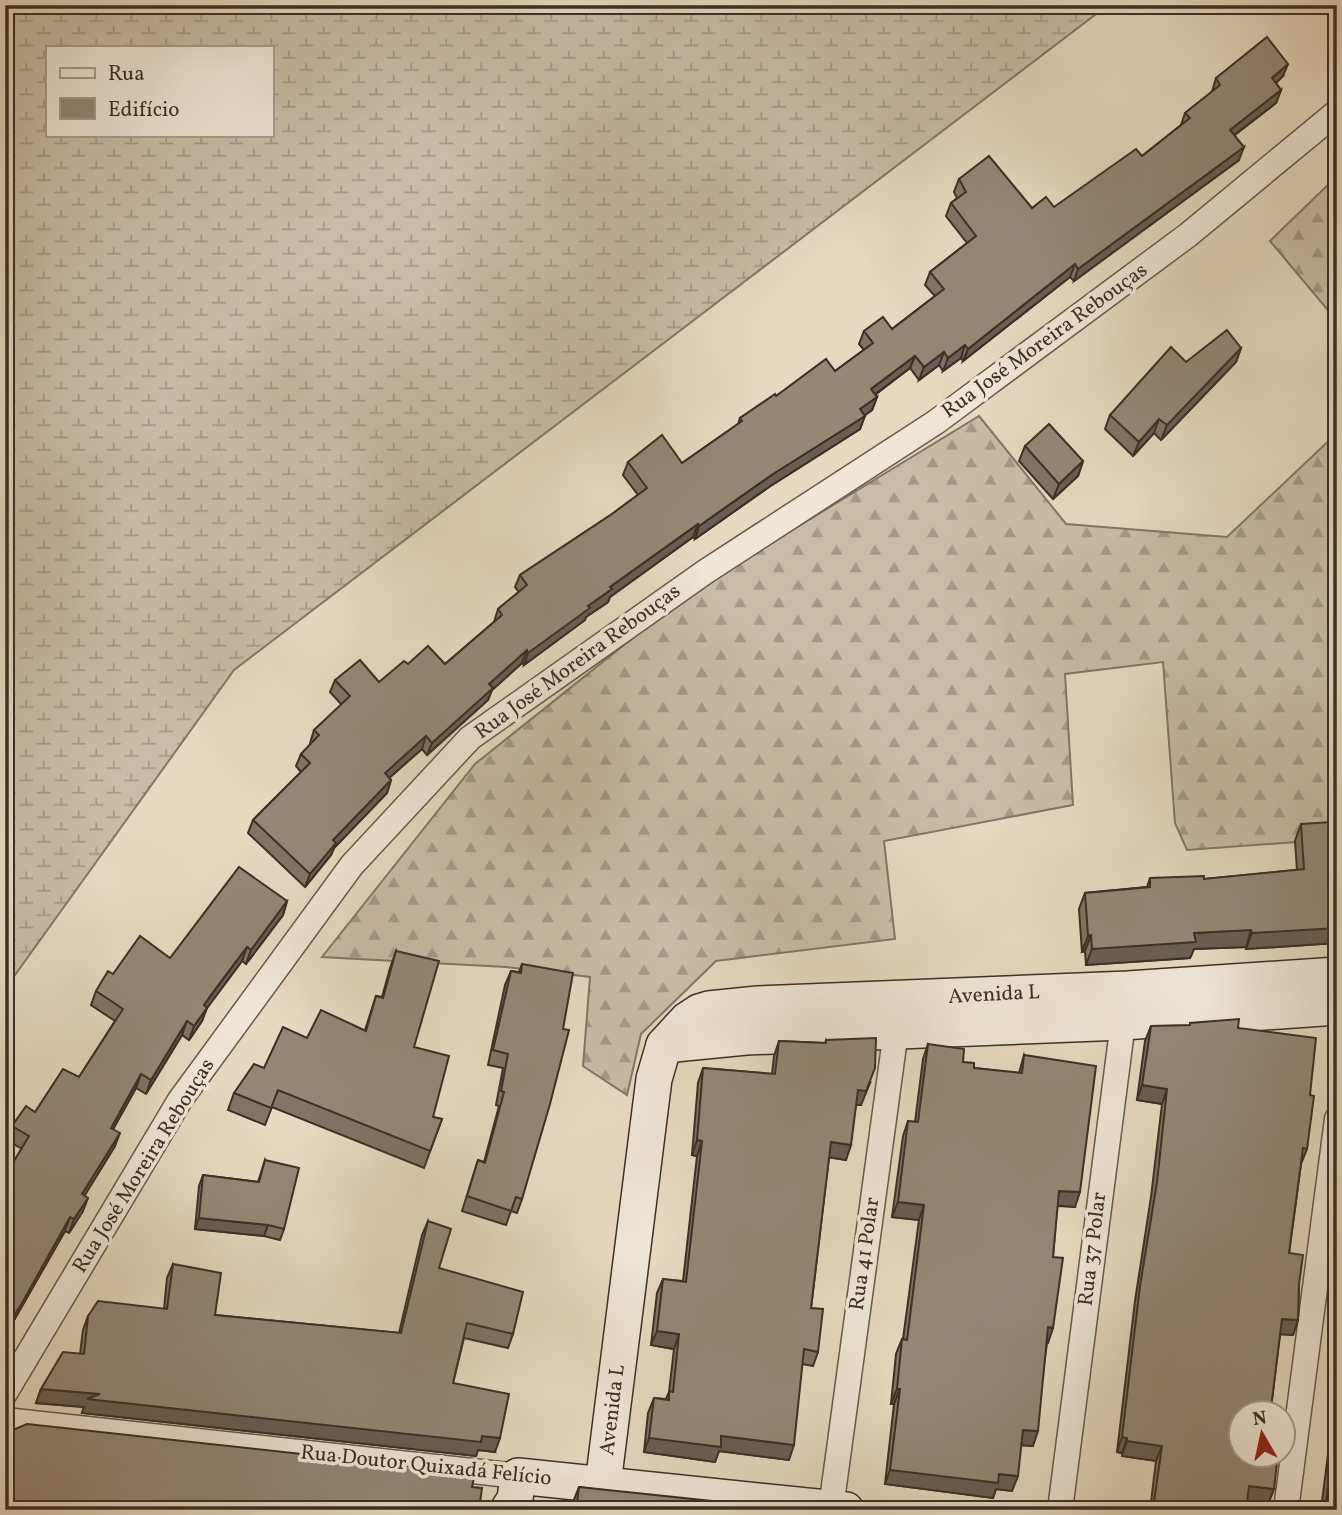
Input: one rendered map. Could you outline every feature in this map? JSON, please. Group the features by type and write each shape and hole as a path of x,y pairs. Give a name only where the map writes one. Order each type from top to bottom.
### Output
{"street":[{"name":"Rua José Moreira Rebouças","path":"5,1393 180,1100 352,865 470,738 705,572 936,422 1188,235 1337,112"},
{"name":"Avenida L","path":"1126,1006 1337,975"},
{"name":"Avenida L","path":"603,1484 654,1079 664,1045 746,1037 898,1016 1126,1006 1337,1007"},
{"name":"Rua 37 Polar","path":"1060,1510 1126,1006"},
{"name":"Rua 41 Polar","path":"839,1509 898,1016"},
{"path":"1286,1510 1337,1119"},
{"name":"Rua Doutor Quixadá Felício","path":"5,1420 515,1499 603,1484 839,1509"}],"green space":[{"path":"5,5 1108,5 234,670 5,989"},
{"path":"1337,176 1337,321 1270,241"},
{"path":"979,416 1066,524 1227,537 1337,433 1337,839 1187,850 1175,823 1163,662 1065,674 1073,805 884,841 895,939 716,961 641,1034 627,1095 583,1066 590,977 506,967 322,957 475,764 689,593"}],"building":[{"path":"1267,37 1288,64 1272,78 1281,90 1230,130 1244,147 1078,269 1075,264 968,349 965,345 948,358 944,352 924,367 915,356 871,389 877,397 860,409 865,416 773,474 699,526 698,524 610,587 612,589 588,606 590,608 528,653 527,650 489,684 493,688 432,743 426,736 385,773 391,780 333,840 336,843 310,874 253,820 310,763 301,754 319,735 314,730 350,696 335,680 360,660 379,682 404,661 408,664 428,646 445,664 502,615 498,609 527,585 520,575 647,488 628,462 662,435 682,463 742,421 740,418 775,394 776,396 826,359 835,371 873,343 864,331 883,317 892,329 944,289 930,272 976,236 951,203 966,192 959,179 989,156 1032,208 1046,197 1054,207 1136,149 1142,156 1190,118 1185,113 1220,85 1216,78"},
{"path":"1227,330 1241,348 1167,425 1159,419 1139,442 1110,415 1171,347 1186,362"},
{"path":"1049,424 1083,461 1059,484 1025,446"},
{"path":"1332,822 1332,825 1336,825 1337,841 1337,928 1194,933 1196,942 1092,949 1091,935 1088,936 1085,893 1150,887 1150,878 1204,876 1204,879 1304,869 1301,824"},
{"path":"239,867 287,901 251,950 247,947 219,984 204,1005 207,1008 194,1026 187,1021 151,1080 141,1074 111,1128 120,1133 82,1194 88,1198 74,1219 70,1217 22,1303 10,1322 7,1320 5,1324 5,1176 29,1136 12,1126 26,1106 35,1112 63,1069 79,1077 123,1009 96,991 108,971 113,974 140,936 170,958"},
{"path":"396,951 439,961 414,1047 449,1056 433,1117 442,1119 430,1151 278,1090 271,1108 234,1093 254,1064 264,1068 283,1027 307,1038 321,1010 366,1031 376,996 383,998"},
{"path":"522,964 573,973 563,1029 569,1030 550,1104 522,1199 516,1197 511,1211 467,1196 478,1160 485,1163 504,1092 501,1091 508,1054 493,1050 511,971 521,973"},
{"path":"1239,1019 1238,1028 1316,1038 1310,1095 1314,1096 1307,1149 1303,1148 1289,1253 1303,1255 1298,1320 1282,1319 1272,1400 1226,1400 1226,1470 1276,1470 1274,1489 1249,1486 1246,1510 1216,1510 1154,1502 1162,1446 1127,1441 1127,1438 1122,1437 1167,1089 1142,1085 1151,1026"},
{"path":"876,1038 875,1068 866,1091 858,1090 851,1145 831,1142 811,1308 823,1309 818,1352 804,1349 794,1445 721,1436 721,1447 649,1438 654,1398 669,1400 669,1391 673,1392 679,1334 657,1331 663,1279 686,1282 702,1141 697,1140 703,1068 775,1074 779,1041 826,1043 826,1040"},
{"path":"928,1044 964,1049 963,1062 974,1063 974,1068 1022,1073 1024,1055 1096,1066 1080,1192 1059,1191 1053,1257 1063,1258 1053,1328 1048,1327 1038,1431 1023,1430 1018,1476 999,1474 998,1483 890,1470 900,1389 897,1389 902,1339 907,1340 924,1205 898,1202 908,1121 918,1122"},
{"path":"265,1160 299,1168 284,1229 199,1218 203,1175 259,1182"},
{"path":"428,1221 451,1229 439,1268 523,1292 513,1334 467,1323 453,1383 509,1394 500,1438 482,1436 481,1442 87,1399 100,1394 41,1389 63,1352 84,1354 88,1316 98,1301 167,1309 173,1264 221,1273 215,1315 401,1333"},
{"path":"1337,1413 1337,1510 1325,1510"},
{"path":"27,1424 475,1473 472,1487 482,1488 480,1510 5,1510 5,1439 10,1431"},
{"path":"579,1487 740,1504 740,1510 576,1510"}]}
